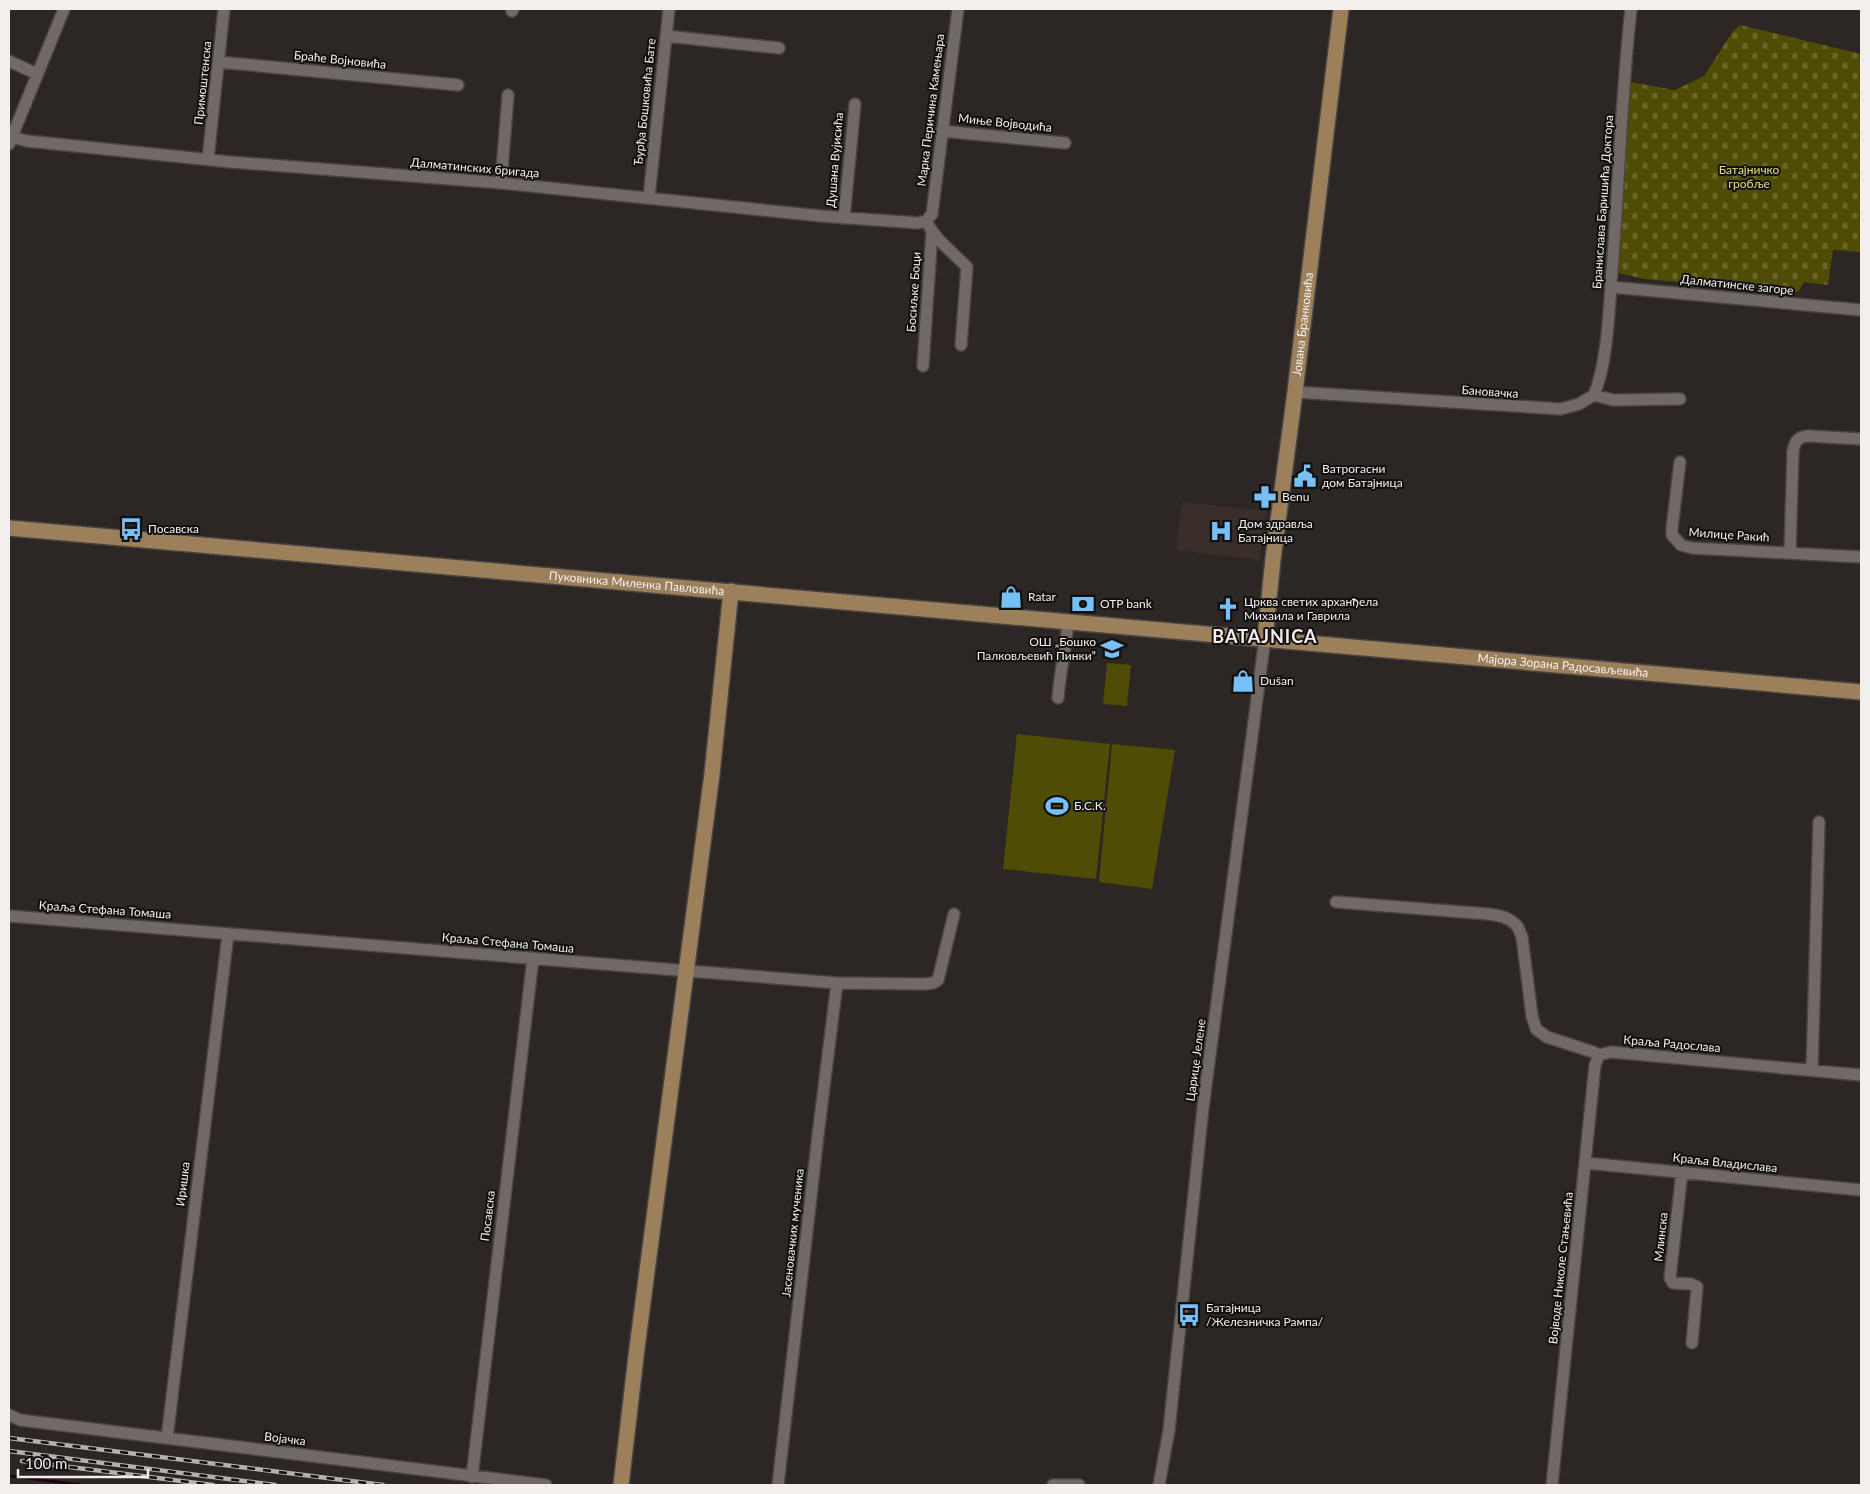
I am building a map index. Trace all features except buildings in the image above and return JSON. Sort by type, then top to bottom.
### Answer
[{"type":"main road","name":"Јована Бранковића","points":[[1265,638],[1273,559],[1341,9]]},
{"type":"main road","name":"Пуковника Миленка Павловића","points":[[9,528],[1265,638]]},
{"type":"main road","points":[[621,1485],[637,1348],[712,774],[731,591]]},
{"type":"main road","name":"Мајора Зорана Радосављевића","points":[[1265,638],[1861,692]]},
{"type":"street","points":[[10,141],[64,9]]},
{"type":"street","name":"Примоштенска","points":[[208,159],[224,9]]},
{"type":"street","name":"Ђурђа Бошковића Бате","points":[[649,198],[669,9]]},
{"type":"street","name":"Марка Перичина Камењара","points":[[929,217],[958,9]]},
{"type":"street","name":"Бранислава Баришића Доктора","points":[[1594,395],[1599,380],[1605,343],[1611,287],[1626,55],[1631,9]]},
{"type":"street","points":[[666,36],[779,48]]},
{"type":"street","points":[[9,61],[37,74]]},
{"type":"street","name":"Браће Војновића","points":[[219,62],[458,85]]},
{"type":"street","points":[[501,183],[508,95]]},
{"type":"street","name":"Душана Вујисића","points":[[844,218],[854,104]]},
{"type":"street","name":"Миње Војводића","points":[[942,131],[1065,143]]},
{"type":"street","name":"Далматинских бригада","points":[[10,141],[501,183],[844,218],[918,224],[929,217]]},
{"type":"street","points":[[929,217],[932,231],[939,240],[968,267],[961,344]]},
{"type":"street","name":"Босиљке Боци","points":[[923,366],[932,231]]},
{"type":"street","name":"Далматинске загоре","points":[[1611,287],[1861,310]]},
{"type":"street","name":"Бановачка","points":[[1295,392],[1561,409],[1579,404],[1594,395]]},
{"type":"street","points":[[1594,395],[1613,400],[1680,399]]},
{"type":"street","points":[[1790,553],[1793,452],[1796,441],[1808,436],[1861,439]]},
{"type":"street","name":"Милице Ракић","points":[[1680,462],[1672,535],[1681,545],[1692,548],[1861,557]]},
{"type":"street","points":[[1058,698],[1062,664],[1066,649],[1068,621]]},
{"type":"street","name":"Царице Јелене","points":[[1159,1485],[1169,1430],[1203,1108],[1265,638]]},
{"type":"street","points":[[1812,1070],[1819,822]]},
{"type":"street","name":"Краља Радослава","points":[[1336,902],[1475,912],[1509,920],[1518,926],[1522,937],[1532,1016],[1536,1029],[1547,1037],[1599,1055],[1604,1052],[1611,1052],[1861,1076]]},
{"type":"street","name":"Краља Стефана Томаша","points":[[9,916],[837,983],[933,983],[938,980],[941,973],[954,914]]},
{"type":"street","name":"Иришка","points":[[166,1438],[228,934]]},
{"type":"street","name":"Посавска","points":[[472,1477],[533,958]]},
{"type":"street","name":"Јасеновачких мученика","points":[[778,1485],[837,983]]},
{"type":"street","name":"Војводе Николе Стањевића","points":[[1552,1485],[1595,1065],[1599,1055]]},
{"type":"street","name":"Краља Владислава","points":[[1586,1163],[1861,1190]]},
{"type":"street","name":"Млинска","points":[[1682,1172],[1670,1278],[1673,1283],[1691,1284],[1696,1287],[1692,1343]]},
{"type":"street","name":"Војачка","points":[[9,1414],[15,1419],[20,1420],[546,1485]]},
{"type":"street","points":[[1053,1485],[1079,1485]]},
{"type":"shaded area","name":"Дом здравља Батајница","points":[[1182,502],[1266,511],[1260,560],[1176,550]]},
{"type":"green space","name":"Батајничко гробље","points":[[1740,25],[1861,54],[1861,252],[1833,250],[1828,285],[1804,282],[1798,292],[1644,279],[1615,272],[1630,82],[1675,90],[1704,76],[1733,31]]},
{"type":"green space","points":[[1107,663],[1131,665],[1127,706],[1103,704]]},
{"type":"green space","name":"Б.С.К.","points":[[1017,734],[1110,744],[1096,879],[1003,869]]},
{"type":"green space","points":[[1112,744],[1175,750],[1152,889],[1099,882]]},
{"type":"waterway","points":[[9,1476],[83,1485]]},
{"type":"railway","points":[[9,1438],[383,1485]]},
{"type":"railway","points":[[9,1451],[275,1485]]},
{"type":"railway","points":[[22,1461],[213,1485]]},
{"type":"place","name":"Ватрогасни дом Батајница","points":[[1305,476]]},
{"type":"place","name":"Benu","points":[[1265,497]]},
{"type":"place","name":"Посавска","points":[[131,529]]},
{"type":"place","name":"Дом здравља Батајница","points":[[1221,531]]},
{"type":"place","name":"Ratar","points":[[1011,597]]},
{"type":"place","name":"OTP bank","points":[[1083,604]]},
{"type":"place","name":"Црква светих арханђела Михаила и Гаврила","points":[[1228,609]]},
{"type":"place","name":"ОШ „Бошко Палковљевић Пинки”","points":[[1112,649]]},
{"type":"place","name":"Dušan","points":[[1243,681]]},
{"type":"place","name":"Б.С.К.","points":[[1057,806]]},
{"type":"place","name":"Батајница /Железничка Рампа/","points":[[1189,1315]]},
{"type":"district","name":"BATAJNICA","points":[[1265,637]]}]
